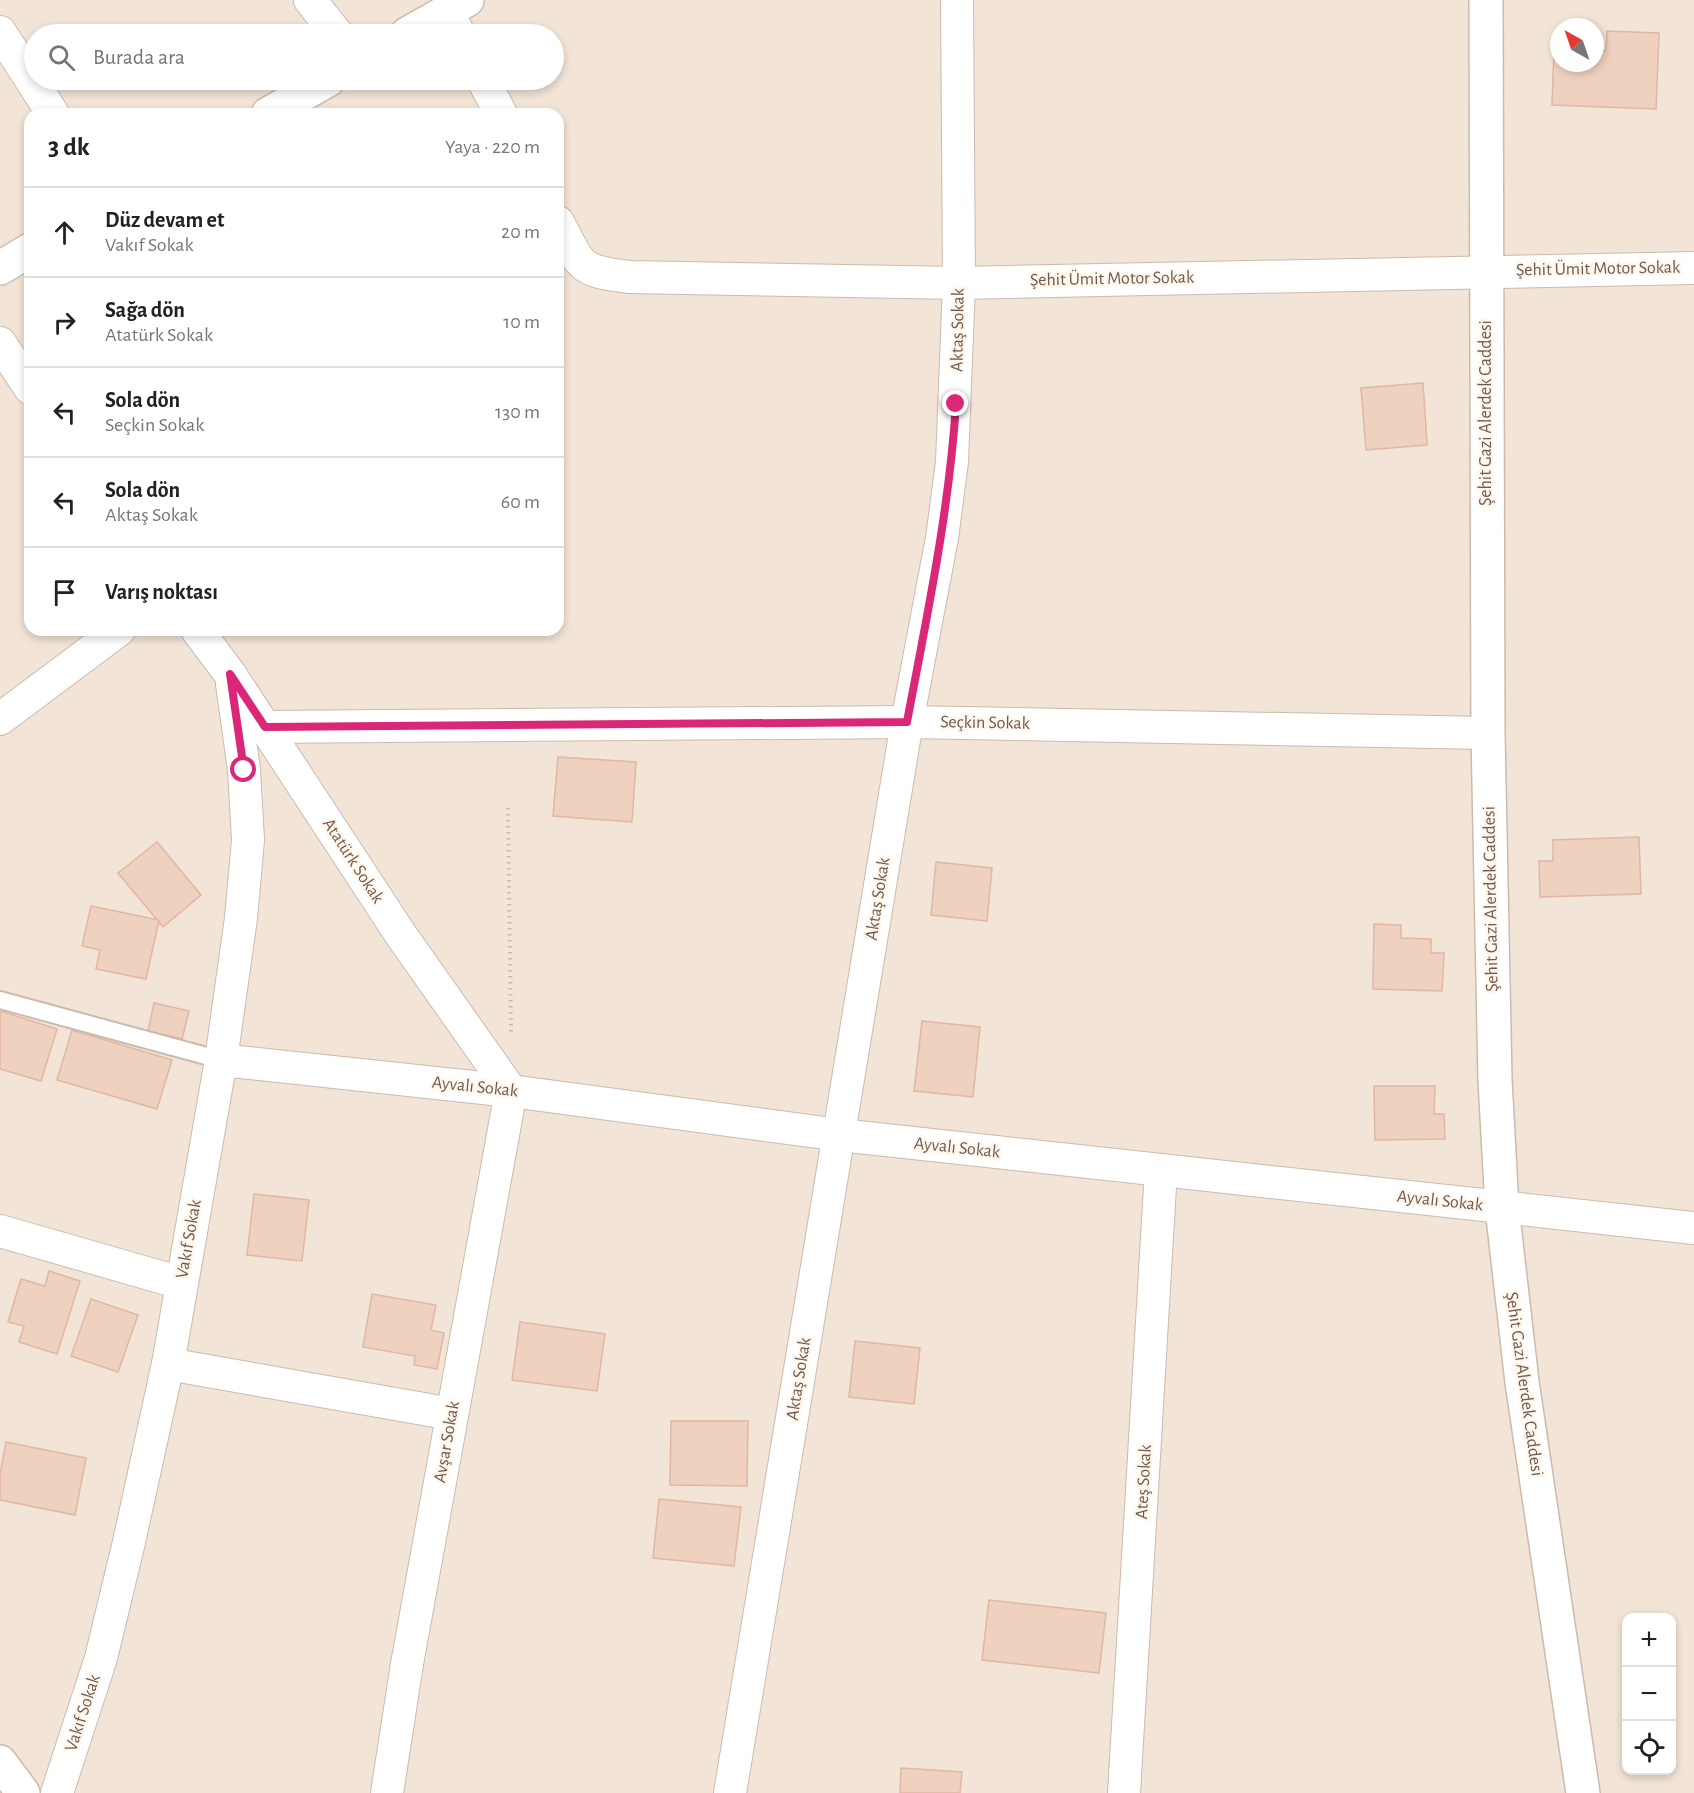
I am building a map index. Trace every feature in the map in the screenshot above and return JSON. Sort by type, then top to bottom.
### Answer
[{"type":"street","points":[[310,0],[329,24]]},
{"type":"street","name":"Aktaş Sokak","points":[[730,1793],[907,722],[942,538],[952,462],[959,283],[957,0]]},
{"type":"street","name":"Şehit Gazi Alerdek Caddesi","points":[[1486,0],[1488,733],[1495,1080],[1502,1208],[1522,1382],[1583,1793]]},
{"type":"street","points":[[435,24],[458,16]]},
{"type":"street","points":[[0,32],[24,69]]},
{"type":"street","points":[[37,90],[49,108]]},
{"type":"street","points":[[279,108],[310,90]]},
{"type":"street","points":[[488,90],[498,108]]},
{"type":"street","name":"Şehit Ümit Motor Sokak","points":[[564,233],[587,270],[630,278],[959,283],[1485,270],[1694,268]]},
{"type":"street","points":[[0,268],[24,254]]},
{"type":"street","points":[[0,343],[24,379]]},
{"type":"street","points":[[0,719],[111,636]]},
{"type":"street","name":"Atatürk Sokak","points":[[202,636],[230,674],[401,935],[511,1091]]},
{"type":"street","name":"Vakıf Sokak","points":[[57,1793],[101,1658],[168,1364],[221,1060],[241,918],[248,840],[244,770],[230,674]]},
{"type":"street","name":"Seçkin Sokak","points":[[265,727],[907,722],[1488,733]]},
{"type":"street","name":"Ayvalı Sokak","points":[[221,1060],[511,1091],[840,1135],[1694,1228]]},
{"type":"street","name":"Avşar Sokak","points":[[387,1793],[407,1664],[511,1091]]},
{"type":"street","name":"Ateş Sokak","points":[[1124,1793],[1161,1170]]},
{"type":"street","points":[[0,1231],[181,1283]]},
{"type":"street","points":[[168,1364],[452,1414]]},
{"type":"street","points":[[0,1762],[23,1793]]},
{"type":"lane","points":[[0,1000],[221,1060]]},
{"type":"path","points":[[508,808],[511,1091]]},
{"type":"shaded area","points":[[0,0],[1694,0],[1694,1793],[0,1793]]},
{"type":"building","points":[[1607,31],[1659,33],[1656,109],[1552,105],[1553,72],[1604,72],[1604,51],[1606,51]]},
{"type":"building","points":[[1423,383],[1427,445],[1366,450],[1361,388]]},
{"type":"building","points":[[558,757],[636,762],[632,822],[553,816]]},
{"type":"building","points":[[1639,837],[1641,894],[1540,897],[1539,861],[1553,861],[1553,840]]},
{"type":"building","points":[[157,842],[201,895],[163,927],[118,873]]},
{"type":"building","points":[[936,862],[992,868],[987,921],[931,915]]},
{"type":"building","points":[[91,906],[159,920],[146,979],[96,969],[100,950],[82,946]]},
{"type":"building","points":[[1374,924],[1401,925],[1401,938],[1431,939],[1431,953],[1444,953],[1442,991],[1373,989]]},
{"type":"building","points":[[154,1003],[189,1011],[182,1039],[148,1031]]},
{"type":"building","points":[[0,1011],[57,1029],[41,1081],[0,1069]]},
{"type":"building","points":[[922,1021],[980,1027],[973,1097],[914,1091]]},
{"type":"building","points":[[72,1030],[172,1060],[157,1109],[57,1080]]},
{"type":"building","points":[[1374,1086],[1435,1086],[1434,1114],[1444,1114],[1445,1139],[1375,1140]]},
{"type":"building","points":[[254,1194],[309,1200],[302,1261],[247,1255]]},
{"type":"building","points":[[49,1271],[80,1281],[57,1354],[19,1342],[24,1326],[8,1322],[21,1279],[45,1286]]},
{"type":"building","points":[[372,1294],[436,1305],[431,1330],[444,1333],[437,1369],[414,1365],[415,1356],[363,1347]]},
{"type":"building","points":[[91,1299],[138,1315],[118,1372],[71,1356]]},
{"type":"building","points":[[520,1322],[605,1334],[597,1391],[512,1380]]},
{"type":"building","points":[[855,1341],[920,1348],[914,1404],[849,1397]]},
{"type":"building","points":[[671,1421],[748,1421],[747,1486],[670,1485]]},
{"type":"building","points":[[6,1442],[86,1458],[75,1515],[0,1500],[0,1475]]},
{"type":"building","points":[[659,1499],[741,1507],[734,1566],[653,1558]]},
{"type":"building","points":[[989,1600],[1106,1613],[1099,1673],[982,1660]]},
{"type":"building","points":[[901,1768],[962,1772],[960,1793],[900,1793]]},
{"type":"route","points":[[244,770],[230,674],[265,727],[907,722],[942,538],[952,462],[956,404]]}]
